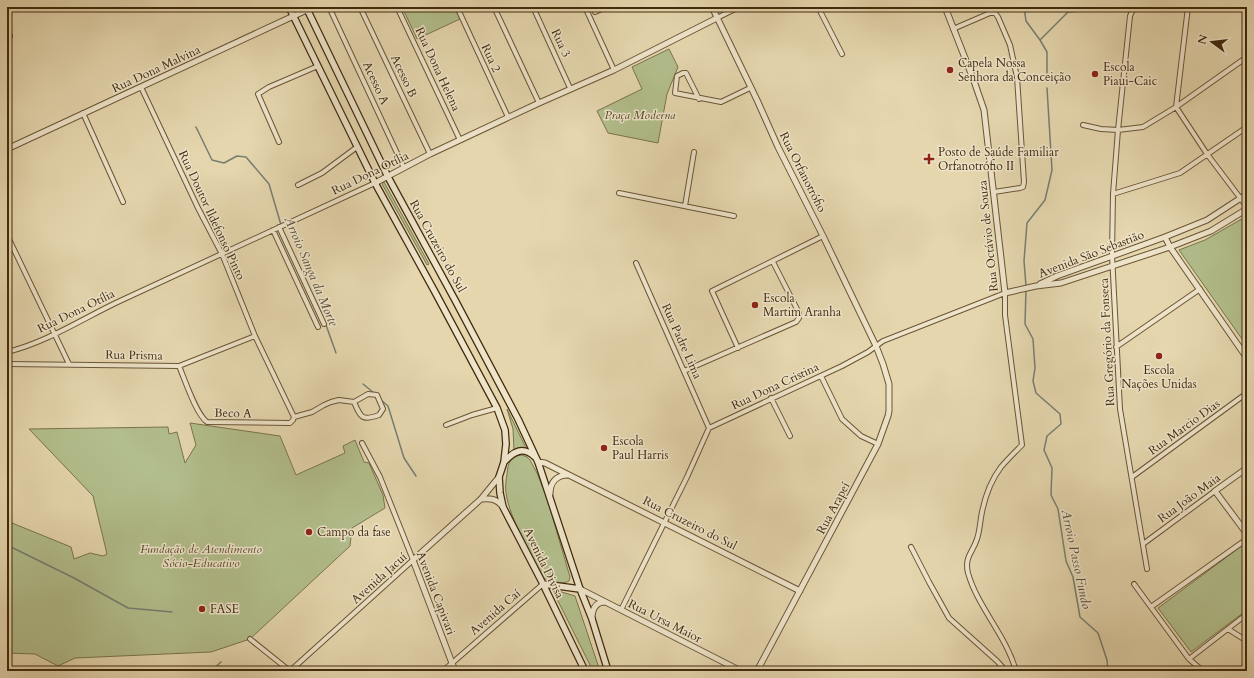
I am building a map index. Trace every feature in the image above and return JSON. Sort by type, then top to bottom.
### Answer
[{"type":"main road","name":"Rua Cruzeiro do Sul","points":[[289,7],[375,183],[436,292],[497,408],[505,430],[506,444],[504,462]]},
{"type":"main road","name":"Rua Cruzeiro do Sul","points":[[306,8],[388,177],[518,419],[538,462]]},
{"type":"main road","points":[[504,462],[513,453],[525,451],[530,453],[538,462]]},
{"type":"main road","name":"Avenida Divisa","points":[[504,462],[499,477],[503,507],[543,584],[585,671]]},
{"type":"main road","name":"Avenida Divisa","points":[[538,462],[550,494],[608,671]]},
{"type":"main road","points":[[543,584],[580,589]]},
{"type":"street","name":"Rua Dona Malvina","points":[[7,150],[83,113],[293,16],[306,8],[313,7]]},
{"type":"street","name":"Acesso A","points":[[329,7],[404,168]]},
{"type":"street","name":"Acesso B","points":[[360,7],[430,154]]},
{"type":"street","name":"Rua Dona Helena","points":[[397,7],[460,140]]},
{"type":"street","name":"Rua 2","points":[[457,7],[508,117]]},
{"type":"street","points":[[494,7],[539,103]]},
{"type":"street","name":"Rua 3","points":[[533,7],[570,88]]},
{"type":"street","points":[[585,7],[614,70]]},
{"type":"street","points":[[595,12],[606,7]]},
{"type":"street","name":"Rua Orfanotrófio","points":[[712,7],[778,147],[824,236],[876,346]]},
{"type":"street","name":"Rua Dona Otília","points":[[7,352],[23,348],[55,334],[120,301],[388,177],[430,154],[508,117],[570,88],[614,70],[739,7]]},
{"type":"street","points":[[818,7],[842,54]]},
{"type":"street","name":"Rua Octávio de Souza","points":[[945,7],[984,110],[994,192],[1005,315],[1022,445],[1000,468],[989,490],[982,512],[977,540],[967,559],[968,572],[980,602],[997,629],[1013,660],[1016,671]]},
{"type":"street","name":"Rua Gregório da Fonseca","points":[[1134,7],[1130,16],[1118,130],[1113,194],[1112,255],[1120,409],[1147,569]]},
{"type":"street","points":[[1188,7],[1176,107],[1207,154],[1247,208]]},
{"type":"street","points":[[953,29],[990,13],[995,13],[1010,45],[1018,80],[1024,182],[1023,186],[1020,188],[994,192]]},
{"type":"street","points":[[1083,125],[1102,129],[1118,130],[1143,128],[1176,107],[1247,57]]},
{"type":"street","points":[[279,142],[258,94],[269,87],[318,66]]},
{"type":"street","points":[[699,99],[686,73],[677,76],[675,93],[699,99],[721,102],[750,88]]},
{"type":"street","name":"Rua Doutor Ildefonso Pinto","points":[[141,87],[198,208],[222,254],[255,336],[294,417]]},
{"type":"street","points":[[83,113],[122,202]]},
{"type":"street","points":[[1113,194],[1180,173],[1247,127]]},
{"type":"street","points":[[298,185],[322,173],[357,147]]},
{"type":"street","points":[[685,206],[694,152]]},
{"type":"street","points":[[619,193],[734,216]]},
{"type":"street","name":"Avenida São Sebastião","points":[[1036,286],[1057,276],[1165,237],[1207,220],[1247,194]]},
{"type":"street","name":"Avenida São Sebastião","points":[[1036,286],[1061,283],[1170,247],[1211,231],[1247,208]]},
{"type":"street","points":[[279,227],[324,324]]},
{"type":"street","points":[[273,230],[318,327]]},
{"type":"street","points":[[7,235],[69,364]]},
{"type":"street","points":[[738,348],[712,291],[824,236]]},
{"type":"street","points":[[1165,237],[1170,247],[1247,358]]},
{"type":"street","points":[[684,371],[796,322],[799,318],[799,313],[773,262]]},
{"type":"street","name":"Rua Padre Lima","points":[[636,263],[709,428]]},
{"type":"street","name":"Rua Dona Cristina","points":[[709,428],[821,376],[868,352],[883,341],[1004,293],[1036,286]]},
{"type":"street","points":[[1116,347],[1200,289]]},
{"type":"street","name":"Rua Prisma","points":[[7,364],[179,366],[255,336]]},
{"type":"street","name":"Rua Arapeí","points":[[757,671],[878,444],[888,416],[890,384],[876,346]]},
{"type":"street","name":"Beco A","points":[[179,366],[202,419],[207,422],[290,423],[294,417]]},
{"type":"street","points":[[821,376],[842,419],[861,436],[878,444]]},
{"type":"street","name":"Rua Marcio Dias","points":[[1132,477],[1247,393]]},
{"type":"street","points":[[294,417],[305,415],[324,405],[339,400],[354,402],[368,394],[377,395],[383,409],[379,415],[368,419],[360,416],[354,402]]},
{"type":"street","points":[[771,398],[790,436]]},
{"type":"street","points":[[446,426],[477,413],[497,408]]},
{"type":"street","points":[[621,610],[687,477],[709,428]]},
{"type":"street","name":"Avenida Capivari","points":[[362,443],[380,477],[390,501],[414,560],[455,671]]},
{"type":"street","name":"Rua Cruzeiro do Sul","points":[[538,462],[545,463],[571,475],[800,591]]},
{"type":"street","name":"Rua João Maia","points":[[1143,544],[1247,468]]},
{"type":"street","points":[[550,494],[550,488],[556,479],[560,476],[571,475]]},
{"type":"street","name":"Avenida Jacuí","points":[[290,671],[481,499],[499,477]]},
{"type":"street","points":[[1215,491],[1247,534]]},
{"type":"street","points":[[481,499],[487,498],[496,500],[503,507]]},
{"type":"street","points":[[1151,607],[1247,539]]},
{"type":"street","points":[[912,547],[949,618],[1006,671]]},
{"type":"street","name":"Avenida Caí","points":[[443,671],[543,584]]},
{"type":"street","points":[[1134,584],[1189,659],[1203,671]]},
{"type":"street","name":"Rua Ursa Maior","points":[[580,589],[741,671]]},
{"type":"street","points":[[592,620],[594,609],[600,602],[606,602]]},
{"type":"street","points":[[1189,659],[1247,614]]},
{"type":"street","points":[[1228,629],[1247,641]]},
{"type":"street","points":[[250,639],[290,671]]},
{"type":"green space","points":[[402,7],[455,7],[460,19],[417,39]]},
{"type":"green space","name":"Praça Moderna","points":[[669,49],[678,67],[667,94],[658,143],[608,133],[597,111],[642,89],[632,67]]},
{"type":"green space","points":[[384,182],[429,264],[427,265],[382,184]]},
{"type":"green space","points":[[1247,216],[1247,346],[1179,250],[1205,240]]},
{"type":"green space","points":[[507,409],[526,448],[518,448],[514,450],[513,429]]},
{"type":"green space","name":"Fundação de Atendimento Sócio-Educativo","points":[[190,423],[280,436],[296,475],[345,453],[343,446],[355,440],[364,462],[369,463],[383,495],[385,508],[352,528],[350,546],[250,639],[211,652],[75,658],[58,666],[35,654],[7,653],[7,523],[12,523],[71,547],[74,559],[90,553],[103,556],[107,554],[93,496],[29,429],[168,427],[169,434],[177,432],[185,463],[196,445]]},
{"type":"green space","points":[[522,455],[530,460],[547,498],[570,577],[569,581],[563,583],[549,581],[543,578],[512,514],[506,491],[507,470],[512,459]]},
{"type":"green space","points":[[1247,542],[1247,610],[1191,652],[1158,608]]},
{"type":"green space","points":[[555,590],[575,596],[600,671],[593,671],[553,591]]},
{"type":"waterway","name":"Arroio Passo Fundo","points":[[1024,7],[1026,21],[1047,52],[1047,73]]},
{"type":"waterway","points":[[1041,39],[1068,12],[1090,10],[1099,7]]},
{"type":"waterway","name":"Arroio Passo Fundo","points":[[1026,286],[1024,261],[1027,223],[1045,200],[1052,170],[1047,88]]},
{"type":"waterway","name":"Arroio Sanga da Morte","points":[[196,127],[212,160],[224,163],[237,156],[246,157],[269,184],[281,225]]},
{"type":"waterway","name":"Arroio Sanga da Morte","points":[[309,287],[321,312]]},
{"type":"waterway","name":"Arroio Passo Fundo","points":[[1026,290],[1025,324],[1033,339],[1035,368],[1033,381],[1036,393],[1060,414],[1061,424],[1047,436],[1044,450],[1052,468],[1051,495],[1058,509],[1066,561],[1073,577],[1080,617],[1098,633],[1107,660],[1108,671]]},
{"type":"waterway","name":"Arroio Sanga da Morte","points":[[326,325],[336,353]]},
{"type":"waterway","name":"Arroio Sanga da Morte","points":[[363,384],[374,393]]},
{"type":"waterway","name":"Arroio Sanga da Morte","points":[[381,400],[388,406],[404,458],[416,476]]},
{"type":"waterway","points":[[11,547],[74,578],[128,608],[172,612]]},
{"type":"waterway","points":[[211,671],[221,662]]},
{"type":"place","name":"Capela Nossa Senhora da Conceição","points":[[950,70]]},
{"type":"place","name":"Escola Piaui-Caic","points":[[1095,74]]},
{"type":"place","name":"Posto de Saúde Familiar Orfanotrófio II","points":[[929,159]]},
{"type":"place","name":"Escola Martim Aranha","points":[[755,305]]},
{"type":"place","name":"Escola Nações Unidas","points":[[1159,356]]},
{"type":"place","name":"Escola Paul Harris","points":[[604,448]]},
{"type":"place","name":"Campo da fase","points":[[309,532]]},
{"type":"place","name":"FASE","points":[[202,609]]}]
